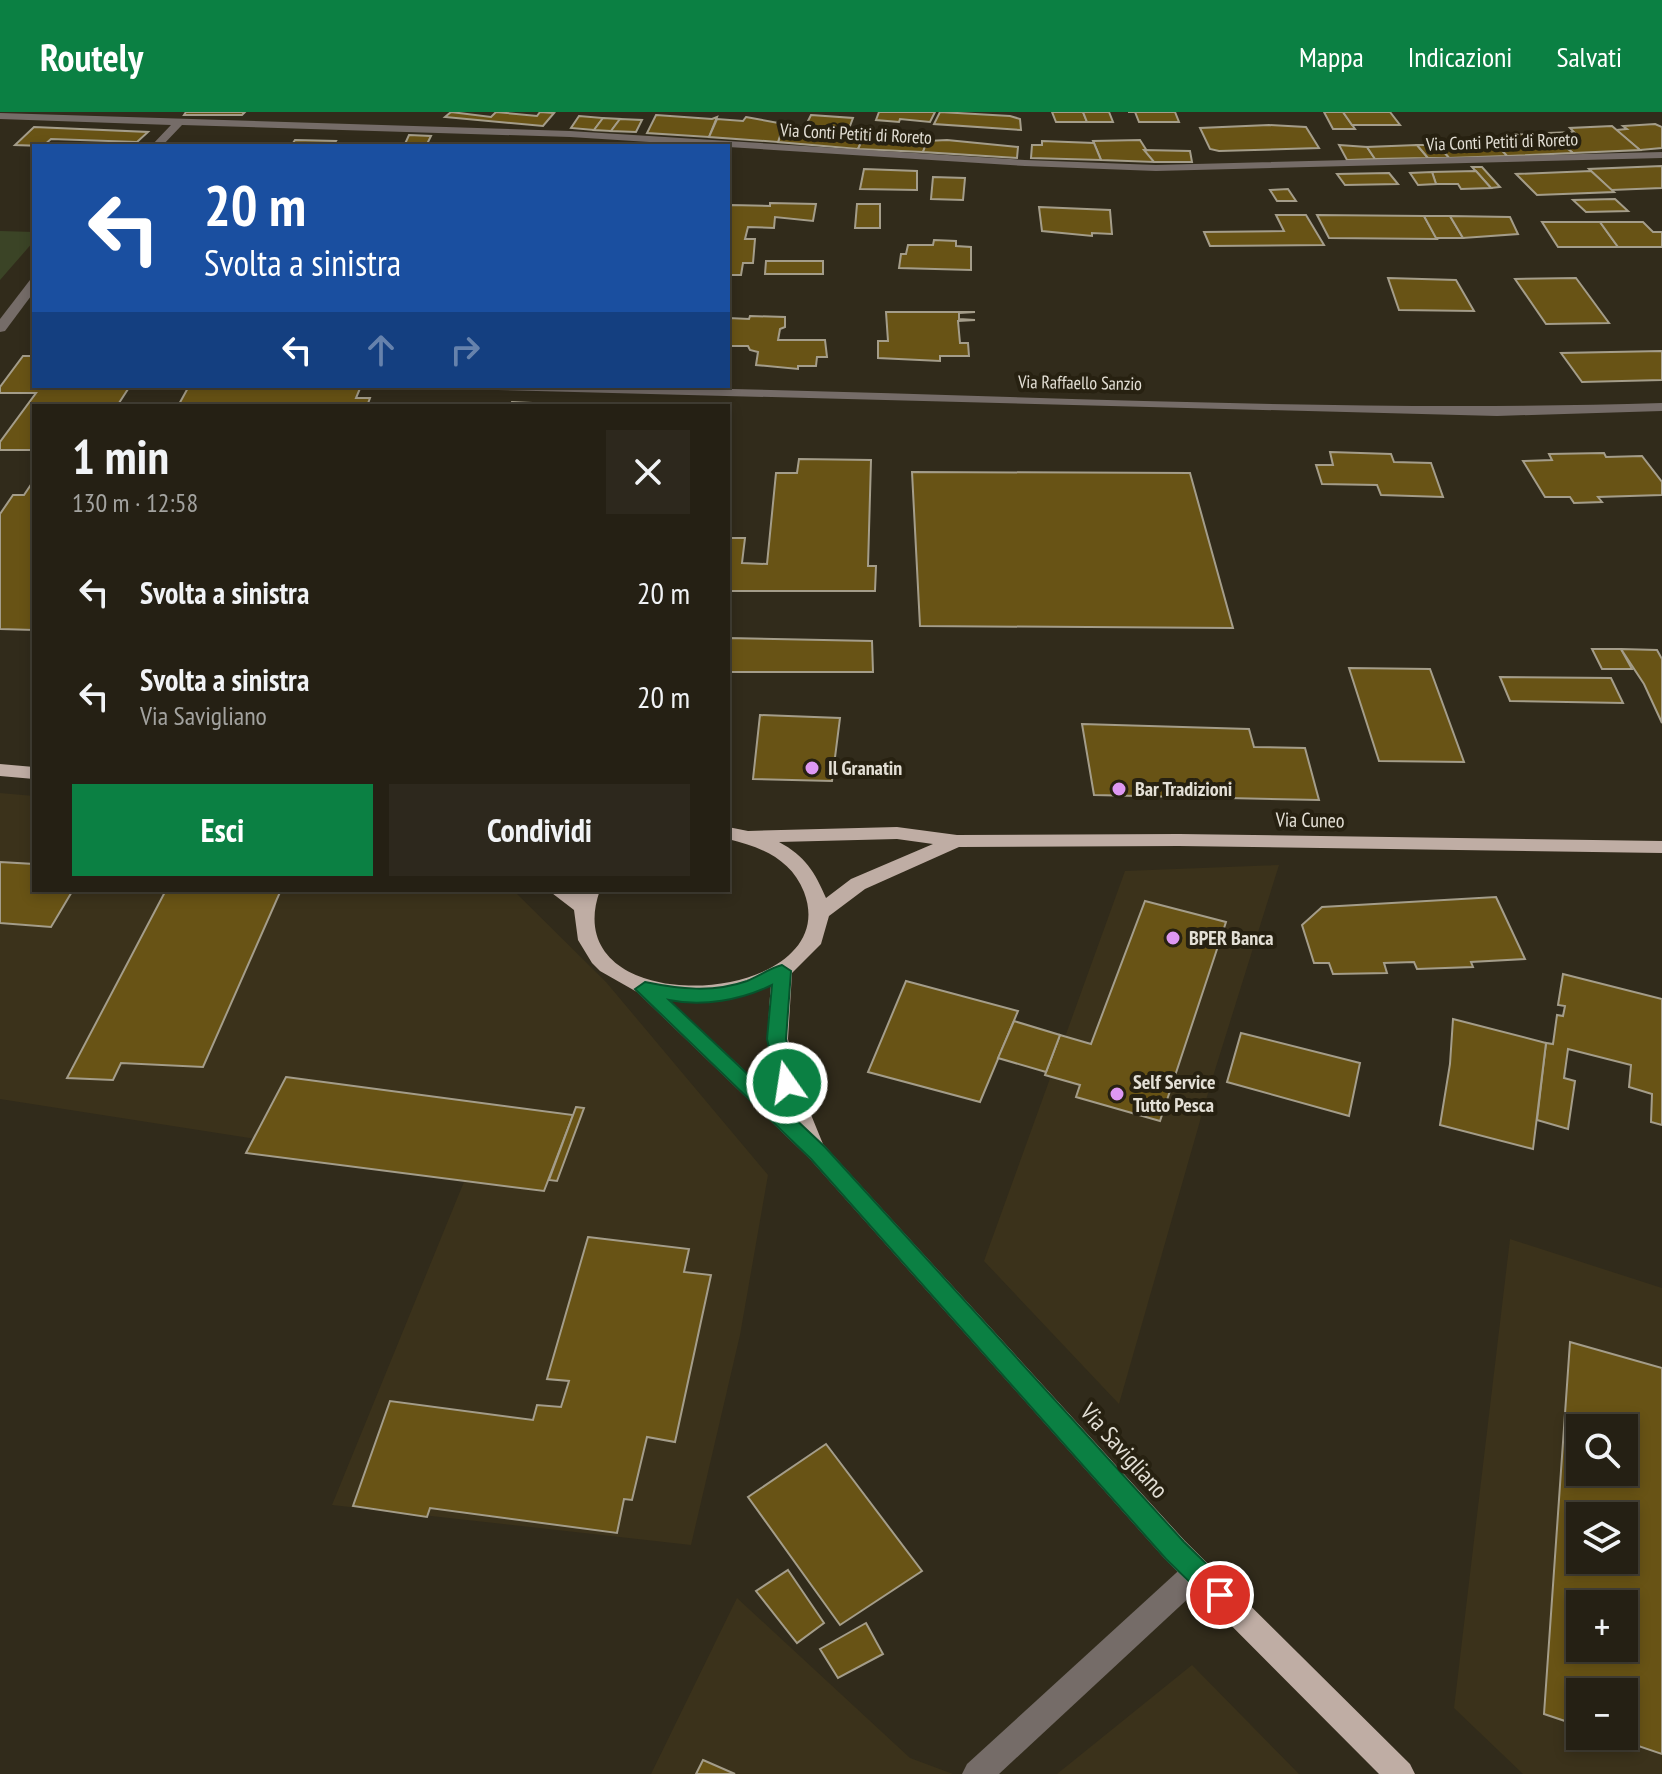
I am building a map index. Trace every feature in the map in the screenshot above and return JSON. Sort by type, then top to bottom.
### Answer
[{"type":"main road","points":[[0,770],[32,773]]},
{"type":"main road","points":[[565,892],[587,898],[583,931],[594,955],[616,974],[645,989],[680,996],[716,995],[751,987],[782,971],[802,954],[815,934],[820,912],[816,888],[801,866],[779,849],[750,837],[730,833]]},
{"type":"main road","name":"Via Cuneo","points":[[750,837],[897,833],[957,841],[1179,840],[1662,847]]},
{"type":"main road","points":[[820,912],[858,884],[957,841]]},
{"type":"main road","name":"Via Savigliano","points":[[782,971],[777,1039],[787,1083],[818,1153]]},
{"type":"main road","name":"Via Savigliano","points":[[645,989],[818,1153],[1197,1572],[1400,1774]]},
{"type":"street","name":"Via Conti Petiti di Roreto","points":[[0,116],[180,121],[647,144]]},
{"type":"street","points":[[158,144],[180,121]]},
{"type":"street","name":"Via Conti Petiti di Roreto","points":[[730,148],[1156,168],[1662,155]]},
{"type":"street","points":[[0,328],[32,286]]},
{"type":"street","name":"Via Raffaello Sanzio","points":[[496,389],[1497,412],[1662,407]]},
{"type":"street","points":[[977,1774],[1197,1572]]},
{"type":"shaded area","points":[[0,793],[32,796],[32,892],[515,892],[606,982],[768,1175],[740,1335],[691,1545],[332,1505],[468,1172],[0,1099]]},
{"type":"shaded area","points":[[1279,865],[1210,1086],[1119,1404],[984,1261],[1125,871]]},
{"type":"shaded area","points":[[1510,1239],[1662,1288],[1662,1774],[1523,1774],[1454,1708]]},
{"type":"shaded area","points":[[737,1598],[910,1758],[953,1774],[651,1774]]},
{"type":"shaded area","points":[[1192,1665],[1299,1774],[1057,1774]]},
{"type":"green space","points":[[0,231],[32,232],[32,243],[0,280]]},
{"type":"building","points":[[186,112],[245,112],[242,115],[184,115]]},
{"type":"building","points":[[451,112],[491,117],[496,112],[537,116],[540,112],[554,113],[543,126],[445,117]]},
{"type":"building","points":[[879,112],[935,112],[930,122],[900,119],[899,122],[876,120]]},
{"type":"building","points":[[940,112],[1010,116],[1020,119],[1021,130],[934,124]]},
{"type":"building","points":[[1052,112],[1083,112],[1087,122],[1056,122]]},
{"type":"building","points":[[1083,112],[1109,112],[1113,122],[1087,122]]},
{"type":"building","points":[[1135,112],[1175,112],[1179,122],[1139,122]]},
{"type":"building","points":[[1324,112],[1343,112],[1355,129],[1333,129]]},
{"type":"building","points":[[1343,112],[1390,112],[1400,125],[1352,125]]},
{"type":"building","points":[[656,115],[717,117],[709,137],[647,133]]},
{"type":"building","points":[[811,115],[853,118],[847,134],[865,133],[858,149],[778,142],[783,126],[805,127]]},
{"type":"building","points":[[579,116],[603,118],[594,130],[571,128]]},
{"type":"building","points":[[746,117],[784,124],[778,142],[709,137],[717,119],[743,121]]},
{"type":"building","points":[[603,118],[620,119],[611,131],[594,130]]},
{"type":"building","points":[[620,119],[642,120],[636,132],[611,131]]},
{"type":"building","points":[[1655,124],[1662,127],[1662,148],[1640,150],[1616,130],[1627,129],[1623,126]]},
{"type":"building","points":[[1612,126],[1640,150],[1573,153],[1550,133],[1574,132],[1570,128]]},
{"type":"building","points":[[34,127],[148,132],[137,142],[51,139],[45,144],[15,145]]},
{"type":"building","points":[[1306,127],[1319,148],[1219,151],[1210,149],[1200,128]]},
{"type":"building","points":[[1532,134],[1545,141],[1558,141],[1573,153],[1507,156],[1495,143],[1514,142],[1508,135]]},
{"type":"building","points":[[409,135],[431,136],[427,144],[405,144]]},
{"type":"building","points":[[890,135],[889,138],[927,141],[923,152],[858,149],[864,136]]},
{"type":"building","points":[[295,140],[336,141],[334,144],[292,144]]},
{"type":"building","points":[[1140,140],[1154,162],[1101,160],[1093,141]]},
{"type":"building","points":[[927,141],[1018,147],[1017,158],[923,152]]},
{"type":"building","points":[[1042,141],[1094,143],[1101,160],[1031,158],[1032,145],[1042,145]]},
{"type":"building","points":[[1495,143],[1507,156],[1449,158],[1438,145]]},
{"type":"building","points":[[1339,145],[1367,147],[1375,159],[1347,160]]},
{"type":"building","points":[[1417,145],[1428,158],[1375,159],[1367,147]]},
{"type":"building","points":[[1417,145],[1438,145],[1449,158],[1428,158]]},
{"type":"building","points":[[1144,150],[1190,151],[1192,162],[1154,162]]},
{"type":"building","points":[[1662,166],[1662,188],[1611,190],[1589,169]]},
{"type":"building","points":[[1472,167],[1482,167],[1500,187],[1491,188]]},
{"type":"building","points":[[864,169],[917,171],[917,190],[860,189]]},
{"type":"building","points":[[1476,171],[1491,188],[1461,189],[1458,184],[1436,184],[1432,172]]},
{"type":"building","points":[[1591,171],[1614,192],[1537,195],[1516,174]]},
{"type":"building","points":[[1432,172],[1436,184],[1418,185],[1410,173]]},
{"type":"building","points":[[1389,173],[1398,184],[1345,185],[1337,174]]},
{"type":"building","points":[[933,177],[965,178],[963,200],[931,199]]},
{"type":"building","points":[[1288,189],[1296,201],[1277,201],[1270,190]]},
{"type":"building","points":[[1615,199],[1628,211],[1586,212],[1573,200]]},
{"type":"building","points":[[770,203],[816,204],[813,221],[775,217],[774,228],[748,227],[745,239],[755,239],[753,263],[743,263],[741,275],[730,275],[731,205],[770,206]]},
{"type":"building","points":[[857,204],[880,204],[880,228],[855,228]]},
{"type":"building","points":[[1039,207],[1110,210],[1112,234],[1092,233],[1092,236],[1042,231]]},
{"type":"building","points":[[1276,215],[1306,215],[1324,245],[1210,246],[1204,232],[1284,231]]},
{"type":"building","points":[[1317,215],[1424,216],[1437,239],[1329,238]]},
{"type":"building","points":[[1424,216],[1450,216],[1463,238],[1436,238]]},
{"type":"building","points":[[1450,216],[1510,217],[1518,234],[1463,238]]},
{"type":"building","points":[[1542,222],[1600,222],[1618,247],[1558,247]]},
{"type":"building","points":[[1600,222],[1643,222],[1653,232],[1662,232],[1662,247],[1618,247]]},
{"type":"building","points":[[934,240],[956,241],[956,246],[971,247],[971,270],[899,268],[901,254],[906,254],[908,245],[933,245]]},
{"type":"building","points":[[766,261],[823,261],[823,274],[765,274]]},
{"type":"building","points":[[1388,278],[1456,280],[1474,311],[1399,310]]},
{"type":"building","points":[[1576,278],[1609,323],[1546,324],[1515,279]]},
{"type":"building","points":[[886,312],[975,312],[959,313],[959,319],[975,320],[958,321],[960,343],[968,343],[969,356],[940,356],[940,361],[878,358],[878,341],[888,341]]},
{"type":"building","points":[[750,316],[785,317],[785,327],[780,329],[778,340],[825,340],[827,357],[817,357],[816,366],[798,366],[798,369],[756,365],[758,352],[750,350],[748,346],[730,346],[730,318],[749,319]]},
{"type":"building","points":[[1662,351],[1662,380],[1582,382],[1561,353]]},
{"type":"building","points":[[23,356],[32,356],[32,388],[129,388],[118,404],[32,404],[32,450],[0,450],[0,442],[36,393],[0,393],[0,387]]},
{"type":"building","points":[[188,388],[360,388],[356,398],[370,398],[368,404],[179,404]]},
{"type":"building","points":[[512,402],[553,404],[512,404]]},
{"type":"building","points":[[1330,452],[1391,454],[1394,462],[1431,463],[1443,497],[1381,495],[1377,485],[1322,484],[1316,465],[1333,465]]},
{"type":"building","points":[[1604,453],[1606,457],[1642,456],[1662,482],[1662,495],[1598,497],[1602,502],[1574,503],[1570,497],[1545,497],[1523,461],[1552,460],[1549,454]]},
{"type":"building","points":[[799,459],[871,460],[868,566],[876,566],[875,591],[730,591],[730,538],[745,538],[742,563],[767,564],[776,473],[797,473]]},
{"type":"building","points":[[912,472],[1190,473],[1233,628],[920,626]]},
{"type":"building","points":[[32,483],[32,630],[0,629],[0,514],[13,495],[24,495]]},
{"type":"building","points":[[730,638],[872,641],[873,672],[730,672]]},
{"type":"building","points":[[1592,649],[1621,649],[1632,669],[1602,669]]},
{"type":"building","points":[[1621,649],[1657,650],[1662,659],[1662,723],[1644,684]]},
{"type":"building","points":[[1349,668],[1430,669],[1464,762],[1379,761]]},
{"type":"building","points":[[1500,677],[1611,678],[1623,703],[1510,701]]},
{"type":"building","points":[[760,715],[840,718],[832,781],[753,779]]},
{"type":"building","points":[[1082,724],[1249,729],[1254,747],[1305,748],[1319,800],[1094,795]]},
{"type":"building","points":[[0,862],[32,864],[32,892],[72,892],[51,927],[0,923]]},
{"type":"building","points":[[165,892],[280,892],[203,1067],[121,1063],[113,1080],[67,1078]]},
{"type":"building","points":[[1496,897],[1525,959],[1471,962],[1473,967],[1417,969],[1414,962],[1384,963],[1387,973],[1333,974],[1329,963],[1314,963],[1302,925],[1322,907]]},
{"type":"building","points":[[1145,901],[1226,922],[1160,1121],[1076,1097],[1080,1085],[1045,1075],[1060,1035],[1091,1044]]},
{"type":"building","points":[[1563,974],[1662,999],[1662,1125],[1651,1122],[1652,1094],[1629,1087],[1631,1065],[1568,1049],[1564,1078],[1575,1081],[1568,1129],[1537,1120],[1546,1043],[1553,1044],[1557,1015],[1563,1016],[1565,1006],[1558,1005]]},
{"type":"building","points":[[906,981],[1018,1011],[980,1102],[868,1072]]},
{"type":"building","points":[[1453,1019],[1546,1043],[1533,1149],[1440,1125],[1450,1064]]},
{"type":"building","points":[[1014,1021],[1060,1035],[1046,1072],[998,1058]]},
{"type":"building","points":[[1241,1033],[1360,1063],[1349,1116],[1227,1082]]},
{"type":"building","points":[[286,1077],[573,1115],[544,1191],[246,1153]]},
{"type":"building","points":[[576,1107],[584,1108],[557,1181],[549,1180]]},
{"type":"building","points":[[588,1237],[689,1249],[684,1272],[711,1275],[675,1442],[647,1437],[632,1500],[624,1499],[617,1533],[430,1508],[427,1517],[353,1506],[390,1401],[533,1420],[537,1405],[561,1407],[569,1381],[547,1379]]},
{"type":"building","points":[[1570,1342],[1662,1368],[1662,1754],[1638,1746],[1638,1678],[1566,1678],[1566,1721],[1544,1714]]},
{"type":"building","points":[[826,1444],[922,1571],[840,1625],[748,1497]]},
{"type":"building","points":[[788,1570],[824,1623],[797,1643],[756,1591]]},
{"type":"building","points":[[866,1623],[883,1654],[838,1678],[820,1649]]},
{"type":"building","points":[[703,1760],[735,1774],[696,1774]]},
{"type":"place","name":"Il Granatin","points":[[812,768]]},
{"type":"place","name":"Bar Tradizioni","points":[[1119,789]]},
{"type":"place","name":"BPER Banca","points":[[1173,938]]},
{"type":"place","name":"Self Service Tutto Pesca","points":[[1117,1094]]},
{"type":"route","points":[[787,1083],[777,1039],[782,971],[751,987],[716,995],[680,996],[645,989],[818,1153],[1175,1550],[1220,1595]]}]
